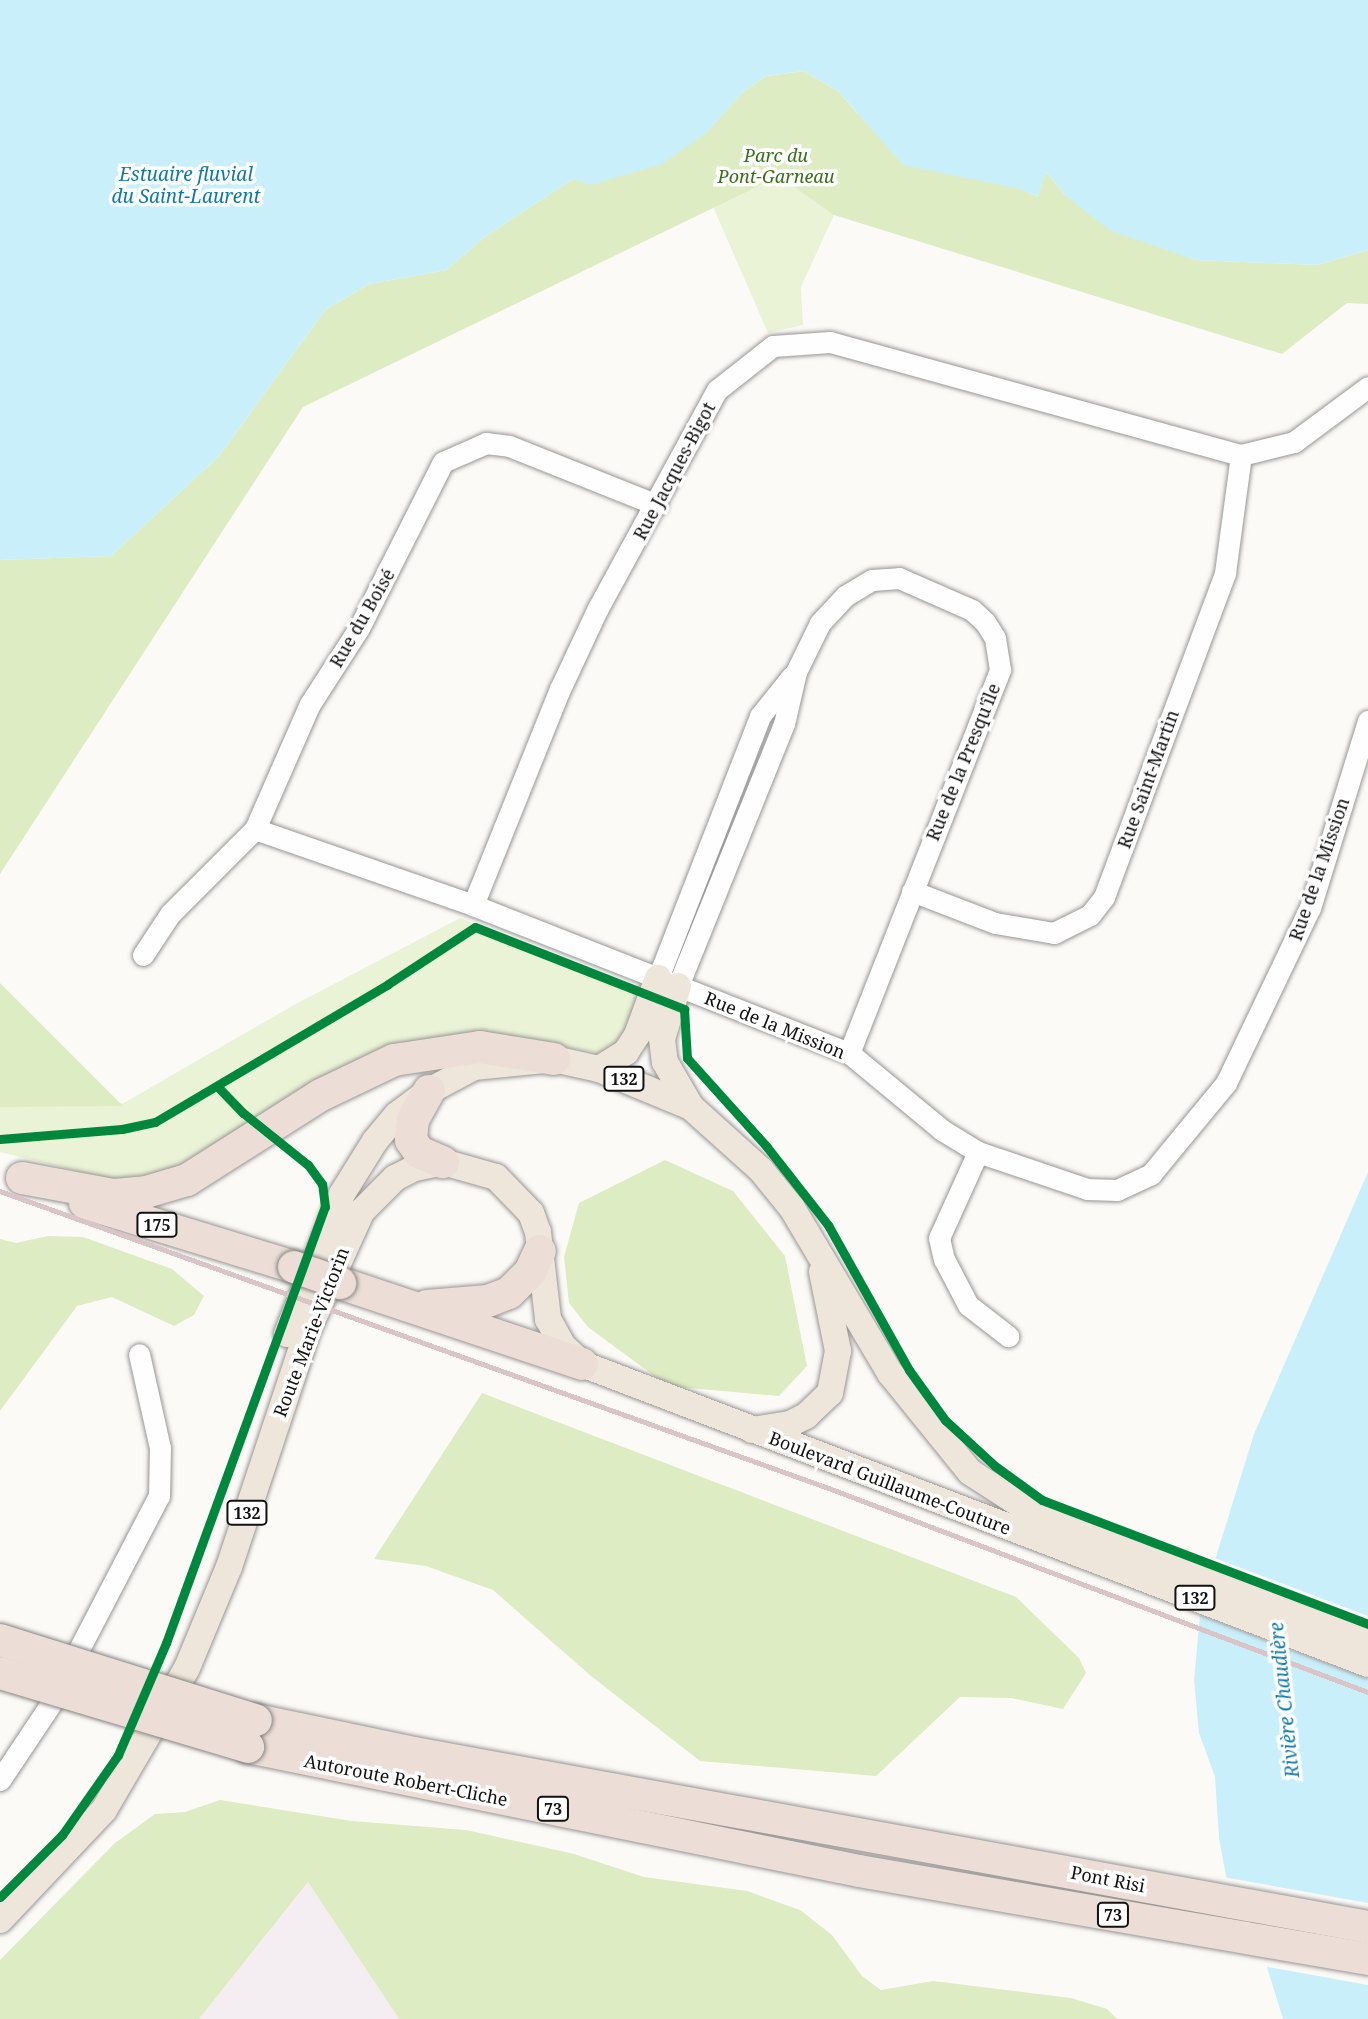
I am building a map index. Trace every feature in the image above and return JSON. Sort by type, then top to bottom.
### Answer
[{"type":"highway","name":"Boulevard Guillaume-Couture","points":[[11,1175],[114,1195],[146,1192],[187,1180],[321,1095],[394,1060],[480,1047],[554,1059]]},
{"type":"highway","points":[[429,1091],[413,1120],[411,1140],[419,1152],[443,1162]]},
{"type":"highway","name":"Boulevard Guillaume-Couture","points":[[11,1175],[83,1203],[294,1267],[582,1364]]},
{"type":"highway","points":[[412,1307],[488,1301],[509,1293],[530,1272],[540,1251]]},
{"type":"highway","name":"Autoroute Robert-Cliche","points":[[0,1640],[252,1733],[849,1831]]},
{"type":"highway","name":"Autoroute Robert-Cliche","points":[[0,1673],[859,1871]]},
{"type":"highway","name":"Pont Risi","points":[[849,1831],[1368,1927]]},
{"type":"highway","name":"Pont Risi","points":[[859,1871],[1368,1959]]},
{"type":"main road","points":[[599,1069],[626,1052],[668,982]]},
{"type":"main road","points":[[668,982],[662,1039],[665,1062],[691,1107]]},
{"type":"main road","name":"Boulevard Guillaume-Couture","points":[[554,1059],[599,1069],[691,1107],[761,1170],[792,1208],[916,1410],[970,1472],[1026,1522],[1368,1664]]},
{"type":"main road","name":"Route Marie-Victorin","points":[[135,1754],[214,1558],[329,1222],[375,1141],[397,1115],[429,1091],[474,1067],[554,1059]]},
{"type":"main road","name":"Route Marie-Victorin","points":[[0,1920],[104,1810],[187,1668],[229,1567],[307,1332],[343,1245],[379,1191],[415,1167],[443,1162],[480,1169],[512,1188],[531,1213],[540,1251],[548,1319],[564,1346],[582,1364]]},
{"type":"main road","points":[[751,1430],[790,1424],[806,1416],[821,1403],[834,1381],[838,1351],[815,1247]]},
{"type":"main road","name":"Boulevard Guillaume-Couture","points":[[582,1364],[751,1430],[1368,1641]]},
{"type":"street","name":"Rue Jacques-Bigot","points":[[473,905],[560,689],[598,608],[657,505],[717,390],[774,346],[799,341],[830,342],[1241,455]]},
{"type":"street","points":[[1241,455],[1294,442],[1368,387]]},
{"type":"street","name":"Rue du Boisé","points":[[143,955],[170,914],[255,829],[310,704],[359,628],[443,462],[486,443],[509,446],[657,505]]},
{"type":"street","name":"Rue Saint-Martin","points":[[912,891],[995,923],[1054,933],[1090,915],[1104,897],[1225,573],[1241,455]]},
{"type":"street","name":"Rue de la Presqu'île","points":[[668,982],[760,716],[796,672],[820,623],[845,596],[873,580],[899,578],[972,610],[995,638],[1000,670],[849,1053]]},
{"type":"street","name":"Rue de la Mission","points":[[255,829],[473,905],[849,1053],[942,1130],[978,1152],[1087,1189],[1117,1190],[1151,1174],[1190,1132],[1226,1083],[1310,908],[1368,721]]},
{"type":"street","points":[[978,1152],[943,1222],[939,1238],[944,1259],[968,1305],[1008,1336]]},
{"type":"street","points":[[0,1780],[50,1705],[159,1496],[160,1448],[139,1354]]},
{"type":"shaded area","points":[[308,1882],[399,2019],[199,2019]]},
{"type":"green space","points":[[804,71],[839,92],[857,113],[1038,197],[1045,171],[1065,195],[1195,260],[1317,265],[1368,250],[1368,304],[1347,303],[1282,354],[834,215],[779,176],[303,407],[0,874],[0,560],[111,556],[219,456],[325,310],[369,284],[446,270],[486,236],[573,179],[706,133],[743,92],[766,76]]},
{"type":"green space","name":"Parc du Pont-Garneau","points":[[743,92],[834,215],[801,287],[803,325],[768,333],[687,147]]},
{"type":"green space","points":[[460,918],[640,988],[643,1001],[632,1032],[605,1054],[514,1038],[467,1040],[188,1167],[147,1176],[114,1180],[0,1152],[0,1042],[122,1104],[292,1006]]},
{"type":"green space","points":[[0,983],[123,1106],[0,1107]]},
{"type":"green space","points":[[665,1160],[733,1191],[785,1256],[807,1366],[779,1396],[668,1386],[588,1327],[569,1303],[564,1257],[579,1203]]},
{"type":"green space","points":[[48,1236],[83,1237],[172,1269],[204,1296],[194,1315],[174,1326],[112,1297],[77,1306],[0,1411],[0,1239],[16,1243]]},
{"type":"green space","points":[[482,1393],[1016,1597],[1079,1658],[1086,1673],[1063,1709],[1011,1698],[960,1697],[876,1776],[700,1761],[591,1676],[493,1590],[426,1566],[374,1559]]},
{"type":"green space","points":[[220,1800],[352,1821],[466,1830],[574,1854],[644,1877],[747,1891],[800,1910],[832,1935],[862,1976],[881,1990],[933,1981],[1071,1998],[1107,2009],[1117,2019],[399,2019],[308,1882],[199,2019],[0,2019],[0,1960],[115,1843],[155,1814],[185,1812]]},
{"type":"water","name":"Estuaire fluvial du Saint-Laurent","points":[[0,0],[1368,0],[1368,250],[1317,265],[1195,260],[1109,230],[1065,195],[1046,172],[1038,197],[1020,189],[903,165],[839,92],[804,71],[766,76],[743,92],[706,133],[662,164],[591,185],[573,179],[486,236],[446,270],[369,284],[325,310],[219,456],[111,556],[0,560]]},
{"type":"water","name":"Rivière Chaudière","points":[[1368,1172],[1368,2019],[1283,2019],[1265,1961],[1229,1892],[1219,1838],[1215,1777],[1199,1733],[1194,1680],[1201,1605],[1254,1434]]},
{"type":"pier","points":[[1212,1557],[1368,1616],[1368,1679],[1197,1614]]},
{"type":"pier","points":[[1223,1877],[1368,1903],[1368,1985],[1263,1966],[1242,1931]]},
{"type":"railway","points":[[0,1191],[826,1487],[1368,1692]]},
{"type":"cycle path","points":[[0,1139],[122,1129],[155,1122],[388,984],[475,927],[684,1009],[687,1058],[767,1147],[828,1225],[909,1370],[945,1420],[995,1466],[1042,1500],[1368,1624]]},
{"type":"cycle path","points":[[0,1897],[62,1835],[118,1755],[166,1643],[325,1207],[322,1184],[308,1165],[243,1113],[217,1086]]}]
